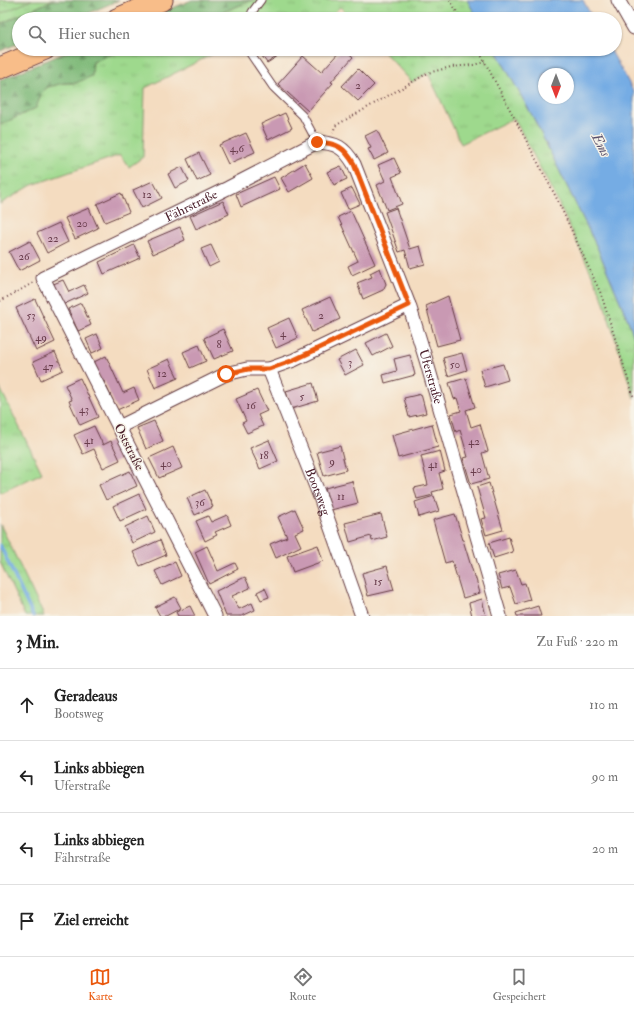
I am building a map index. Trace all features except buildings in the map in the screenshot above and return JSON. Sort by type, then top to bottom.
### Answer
[{"type":"main road","points":[[134,12],[162,0]]},
{"type":"main road","points":[[0,68],[28,56]]},
{"type":"street","points":[[618,0],[634,28]]},
{"type":"street","name":"Fährstraße","points":[[43,278],[222,191],[328,144]]},
{"type":"street","name":"Uferstraße","points":[[328,144],[349,155],[354,164],[409,305],[500,616]]},
{"type":"street","name":"Oststraße","points":[[43,278],[215,616]]},
{"type":"street","points":[[119,427],[226,374],[248,369],[269,369],[294,360],[409,305]]},
{"type":"street","name":"Bootsweg","points":[[269,369],[320,497],[362,616]]},
{"type":"lane","points":[[252,12],[260,0]]},
{"type":"lane","points":[[252,56],[273,87],[303,116],[328,144]]},
{"type":"path","points":[[450,0],[457,12]]},
{"type":"path","points":[[482,56],[556,198],[601,294],[634,398]]},
{"type":"path","points":[[328,144],[335,126],[428,73],[451,67],[473,65],[485,62]]},
{"type":"path","points":[[0,301],[43,278]]},
{"type":"green space","points":[[0,0],[53,0],[26,12],[12,12],[12,19],[0,24]]},
{"type":"green space","points":[[0,0],[32,0],[0,14]]},
{"type":"green space","points":[[53,0],[119,0],[91,12],[26,12]]},
{"type":"green space","points":[[192,0],[253,0],[223,12],[163,12]]},
{"type":"green space","points":[[253,0],[467,0],[474,12],[345,12],[340,7],[335,12],[223,12]]},
{"type":"green space","points":[[12,19],[12,46],[0,51],[0,24]]},
{"type":"green space","points":[[57,56],[106,56],[93,62],[92,76],[76,83],[64,83],[48,87],[42,92],[36,108],[0,125],[0,80]]},
{"type":"green space","points":[[106,56],[209,56],[145,88],[143,157],[129,167],[120,155],[32,185],[0,204],[0,125],[35,108],[41,93],[48,87],[57,84],[76,83],[93,62]]},
{"type":"green space","points":[[388,56],[499,56],[533,117],[597,247],[630,325],[634,338],[634,398],[601,294],[556,198],[514,118],[461,144],[428,73],[412,82]]},
{"type":"green space","points":[[0,388],[42,473],[0,493]]},
{"type":"green space","points":[[0,524],[44,616],[25,616],[0,562]]},
{"type":"water","points":[[467,0],[583,0],[589,12],[474,12]]},
{"type":"water","name":"Ems","points":[[499,56],[614,56],[634,92],[634,338],[597,247],[533,117]]},
{"type":"waterway","points":[[0,545],[33,616]]},
{"type":"route","points":[[226,374],[248,369],[269,369],[294,360],[397,309],[409,305],[354,164],[349,155],[340,146],[317,142]]}]
